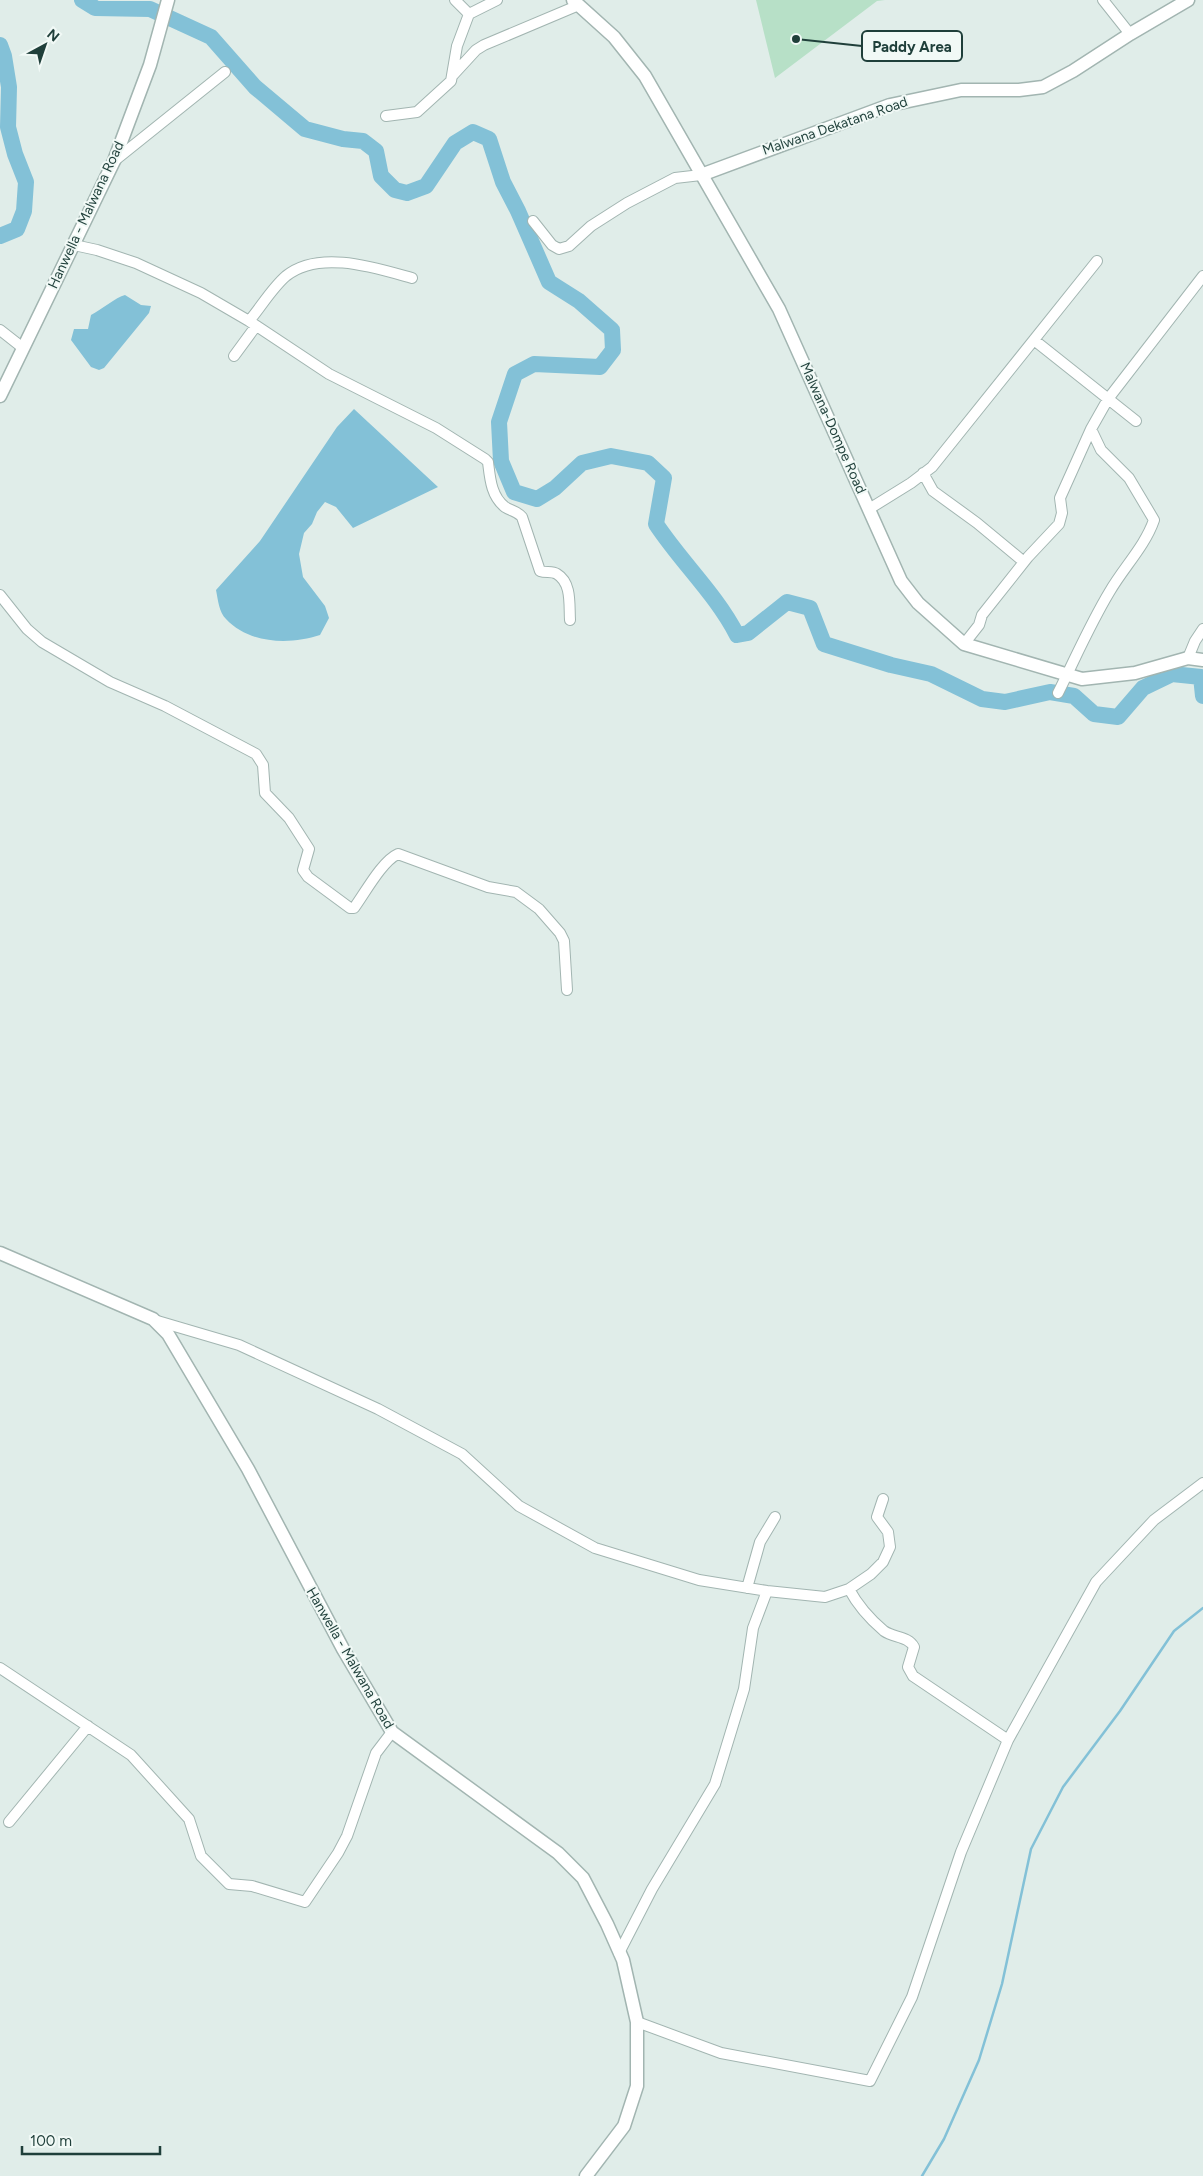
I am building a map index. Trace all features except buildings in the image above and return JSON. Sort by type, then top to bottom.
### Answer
[{"type":"street","name":"Hanwella - Malwana Road","points":[[0,396],[114,161],[150,64],[168,0]]},
{"type":"street","points":[[455,0],[469,14]]},
{"type":"street","points":[[386,116],[417,112],[451,81],[457,46],[469,14],[497,0]]},
{"type":"street","points":[[1103,0],[1130,34]]},
{"type":"street","name":"Malwana Dekatana Road","points":[[701,175],[890,105],[924,96],[961,90],[1019,90],[1043,87],[1073,71],[1130,34],[1188,0]]},
{"type":"street","points":[[453,75],[476,50],[484,45],[576,3]]},
{"type":"street","name":"Malwana-Dompe Road","points":[[576,3],[614,37],[645,76],[779,309],[901,582],[918,603],[964,644],[1082,679],[1134,673],[1188,658],[1203,660]]},
{"type":"street","points":[[114,161],[226,72]]},
{"type":"street","points":[[533,221],[552,245],[559,250],[569,246],[591,226],[627,203],[675,178],[701,175]]},
{"type":"street","points":[[74,245],[97,250],[136,263],[200,293],[253,324],[329,374],[436,428],[485,459],[488,462],[492,486],[496,496],[506,507],[517,512],[522,517],[540,571],[556,573],[564,581],[569,593],[570,620]]},
{"type":"street","points":[[869,509],[932,467],[1097,261]]},
{"type":"street","points":[[234,356],[253,324],[286,276],[302,266],[334,262],[371,267],[412,278]]},
{"type":"street","points":[[964,644],[979,625],[982,615],[1024,562],[1060,524],[1062,513],[1060,498],[1091,428],[1108,399],[1203,276]]},
{"type":"street","points":[[0,330],[23,348]]},
{"type":"street","points":[[1034,340],[1136,421]]},
{"type":"street","points":[[1058,693],[1102,605],[1150,533],[1154,520],[1129,478],[1102,450],[1091,428]]},
{"type":"street","points":[[923,473],[933,491],[1024,562]]},
{"type":"street","points":[[0,595],[27,629],[42,642],[110,682],[166,706],[256,754],[263,766],[266,793],[289,818],[309,849],[303,870],[308,877],[350,908],[354,908],[392,856],[398,854],[488,887],[516,892],[539,909],[560,933],[566,954],[567,990]]},
{"type":"street","points":[[1188,658],[1195,641],[1203,630]]},
{"type":"street","name":"Hanwella - Malwana Road","points":[[0,1253],[153,1319],[168,1334],[248,1469],[342,1650],[392,1732],[558,1853],[583,1878],[608,1924],[623,1960],[637,2022],[637,2086],[632,2102],[624,2126],[586,2176]]},
{"type":"street","points":[[153,1319],[239,1345],[378,1409],[462,1454],[518,1506],[595,1548],[699,1580],[767,1591],[825,1596],[849,1589],[871,1574],[883,1562],[890,1547],[888,1532],[877,1517],[883,1499]]},
{"type":"street","points":[[637,2022],[721,2053],[870,2082],[912,1997],[961,1852],[1008,1740],[1096,1582],[1154,1520],[1203,1483]]},
{"type":"street","points":[[747,1588],[760,1542],[775,1517]]},
{"type":"street","points":[[849,1589],[855,1601],[885,1632],[911,1641],[914,1647],[908,1667],[913,1676],[1008,1740]]},
{"type":"street","points":[[619,1953],[652,1889],[715,1784],[744,1689],[753,1628],[767,1591]]},
{"type":"street","points":[[0,1668],[131,1755],[189,1819],[201,1856],[229,1884],[252,1886],[305,1902],[338,1853],[347,1836],[376,1753],[392,1732]]},
{"type":"street","points":[[10,1822],[88,1726]]},
{"type":"green space","points":[[756,0],[885,0],[877,1],[775,78]]},
{"type":"water","points":[[125,295],[141,305],[151,306],[149,313],[104,368],[99,370],[91,367],[71,340],[74,329],[88,329],[91,315]]},
{"type":"water","points":[[354,409],[438,487],[353,528],[336,507],[325,502],[317,512],[312,524],[304,533],[299,554],[303,577],[325,606],[329,618],[320,635],[283,641],[258,638],[246,633],[226,619],[219,606],[216,590],[260,541],[337,427]]},
{"type":"waterway","points":[[82,0],[95,8],[150,9],[211,37],[255,87],[305,129],[343,139],[363,141],[376,151],[381,176],[395,190],[407,193],[426,186],[455,143],[473,132],[489,139],[503,182],[518,211],[549,282],[579,301],[612,330],[613,350],[600,367],[534,364],[515,374],[499,422],[501,461],[514,492],[537,499],[555,488],[582,463],[611,456],[648,463],[664,478],[656,524],[709,592],[737,635],[748,633],[787,602],[810,608],[824,644],[891,665],[931,674],[982,699],[1005,702],[1050,692],[1074,696],[1094,714],[1118,717],[1143,688],[1172,674],[1201,677],[1203,696]]},
{"type":"waterway","points":[[0,45],[4,56],[9,87],[8,127],[15,154],[26,182],[24,211],[17,229],[0,236]]},
{"type":"waterway","points":[[922,2176],[944,2139],[979,2060],[1002,1984],[1031,1849],[1063,1787],[1120,1711],[1174,1631],[1203,1608]]},
{"type":"place","name":"Paddy Area","points":[[796,39]]}]
